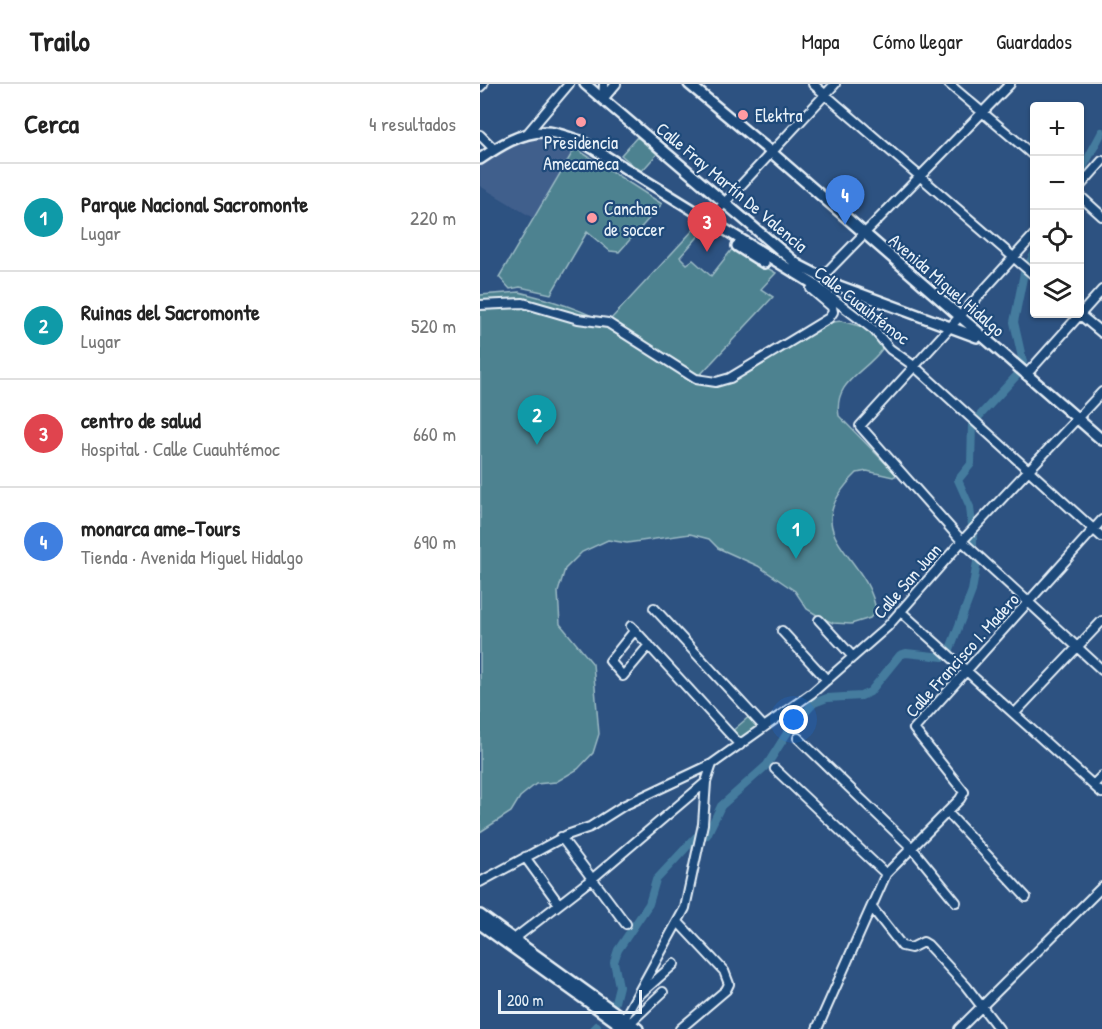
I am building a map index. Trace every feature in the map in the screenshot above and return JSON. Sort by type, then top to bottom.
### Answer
[{"type":"main road","name":"Calle Fray Martín De Valencia","points":[[585,84],[816,284],[982,338]]},
{"type":"main road","name":"Avenida Miguel Hidalgo","points":[[689,84],[771,152],[982,338],[1102,440]]},
{"type":"main road","name":"Calle Cuauhtémoc","points":[[480,159],[494,149],[526,135],[545,132],[581,141],[620,169],[735,241],[816,284]]},
{"type":"main road","points":[[480,915],[626,1026]]},
{"type":"main road","points":[[480,924],[626,1026]]},
{"type":"street","points":[[480,87],[483,84]]},
{"type":"street","points":[[526,135],[569,84]]},
{"type":"street","points":[[603,99],[604,84]]},
{"type":"street","points":[[603,99],[616,84]]},
{"type":"street","points":[[813,84],[1030,271]]},
{"type":"street","points":[[706,223],[835,84]]},
{"type":"street","points":[[949,84],[1030,152]]},
{"type":"street","points":[[816,284],[1010,84]]},
{"type":"street","points":[[480,135],[494,149]]},
{"type":"street","points":[[1084,181],[1102,161]]},
{"type":"street","points":[[1084,200],[1102,216]]},
{"type":"street","points":[[1030,240],[860,426],[962,541],[1102,670]]},
{"type":"street","name":"Calle Cuauhtémoc","points":[[480,305],[523,303],[578,320],[608,323],[696,379],[716,382],[730,378],[829,318],[832,315],[832,307],[816,284]]},
{"type":"street","name":"Calle Cuauhtémoc","points":[[816,284],[874,330],[890,349],[914,366],[1102,537]]},
{"type":"street","points":[[1084,310],[1102,290]]},
{"type":"street","points":[[1084,317],[1102,333]]},
{"type":"street","points":[[1022,371],[1076,318]]},
{"type":"street","name":"Calle San Juan","points":[[480,882],[561,837],[590,827],[623,806],[712,764],[827,680],[887,627],[962,541],[1102,392]]},
{"type":"street","name":"Calle Francisco I. Madero","points":[[947,812],[964,792],[914,730],[1102,520]]},
{"type":"street","points":[[654,608],[764,727]]},
{"type":"street","points":[[900,611],[1102,793]]},
{"type":"street","points":[[819,620],[853,657]]},
{"type":"street","points":[[1015,713],[1102,621]]},
{"type":"street","points":[[649,645],[623,676],[610,661],[633,628],[649,645],[740,745]]},
{"type":"street","points":[[782,631],[827,680]]},
{"type":"street","points":[[798,738],[912,848],[956,902]]},
{"type":"street","points":[[626,1026],[638,995],[685,908],[705,810],[706,782],[712,764]]},
{"type":"street","points":[[775,769],[886,874]]},
{"type":"street","points":[[1093,785],[1102,776]]},
{"type":"street","points":[[514,939],[593,878],[706,782]]},
{"type":"street","points":[[817,1029],[873,909],[886,874],[947,812],[1026,897]]},
{"type":"street","points":[[561,837],[626,924]]},
{"type":"street","points":[[525,857],[559,904]]},
{"type":"street","points":[[959,1029],[1102,887]]},
{"type":"street","points":[[873,909],[902,946],[911,948],[924,942],[928,945],[999,1029]]},
{"type":"street","points":[[678,922],[724,970],[729,984],[726,990],[680,1029]]},
{"type":"street","points":[[638,995],[642,994],[674,964]]},
{"type":"street","points":[[626,1026],[663,992]]},
{"type":"shaded area","points":[[534,139],[553,141],[574,149],[533,218],[480,186],[480,161],[515,143]]},
{"type":"green space","points":[[637,137],[657,154],[641,172],[621,155]]},
{"type":"green space","name":"Canchas de soccer","points":[[575,148],[662,204],[619,252],[610,251],[587,232],[551,294],[520,287],[510,289],[499,277]]},
{"type":"green space","points":[[697,226],[705,229],[680,257],[687,264],[693,260],[711,276],[733,248],[776,273],[761,289],[773,297],[699,376],[610,320]]},
{"type":"green space","points":[[519,292],[595,317],[639,340],[695,375],[716,381],[826,323],[841,321],[870,329],[882,349],[845,386],[838,404],[839,416],[897,475],[893,477],[867,471],[857,473],[839,495],[831,513],[832,529],[839,544],[861,573],[876,611],[870,618],[851,624],[833,623],[820,617],[807,609],[795,591],[758,566],[718,548],[709,539],[690,534],[627,543],[608,540],[582,552],[565,569],[558,592],[560,624],[593,664],[599,734],[593,753],[578,769],[556,782],[536,784],[520,797],[511,812],[480,832],[480,295]]},
{"type":"green space","points":[[751,715],[762,726],[739,742],[731,732]]},
{"type":"waterway","points":[[1084,166],[1102,132]]},
{"type":"waterway","points":[[972,526],[970,507],[958,480],[971,464],[972,424],[1019,373],[1023,362],[1014,322],[1024,273],[1030,262]]},
{"type":"waterway","points":[[973,535],[973,545]]},
{"type":"waterway","points":[[950,649],[972,591],[977,562]]},
{"type":"waterway","points":[[707,835],[721,806],[767,765],[789,730],[814,703],[827,698],[861,696],[870,692],[900,655],[906,653],[943,657]]},
{"type":"waterway","points":[[615,1002],[619,986],[614,962],[618,950],[649,904],[656,880],[696,837]]},
{"type":"waterway","points":[[594,1029],[597,1026]]},
{"type":"place","name":"Elektra","points":[[743,115]]},
{"type":"place","name":"Presidencia Amecameca","points":[[581,122]]},
{"type":"place","name":"Canchas de soccer","points":[[592,218]]},
{"type":"place","name":"monarca ame-Tours","points":[[845,225]]},
{"type":"place","name":"centro de salud","points":[[707,252]]},
{"type":"place","name":"Ruinas del Sacromonte","points":[[537,445]]},
{"type":"place","name":"Parque Nacional Sacromonte","points":[[796,559]]}]
